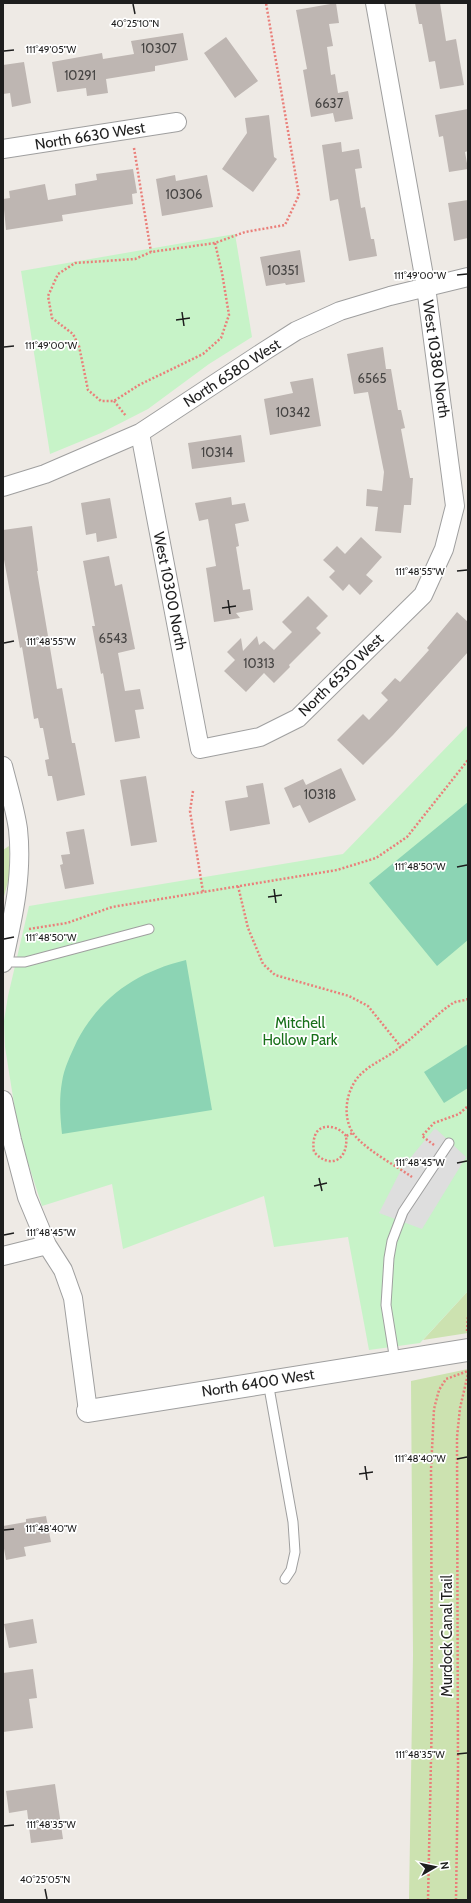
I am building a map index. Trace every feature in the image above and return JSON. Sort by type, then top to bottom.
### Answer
[{"type":"street","name":"West 10380 North","points":[[375,3],[426,287],[455,506],[444,549]]},
{"type":"street","name":"North 6630 West","points":[[3,149],[177,122]]},
{"type":"street","name":"North 6580 West","points":[[3,486],[45,474],[140,433],[296,332],[340,311],[468,277]]},
{"type":"street","name":"West 10300 North","points":[[140,433],[200,749]]},
{"type":"street","name":"North 6530 West","points":[[200,749],[260,737],[298,718],[423,595],[444,549]]},
{"type":"street","points":[[3,766],[7,794],[18,828],[20,865],[16,905],[3,962]]},
{"type":"street","points":[[3,1100],[27,1197],[47,1245],[63,1270],[73,1298],[88,1411]]},
{"type":"street","points":[[3,1256],[47,1245]]},
{"type":"street","name":"North 6400 West","points":[[88,1411],[468,1350]]},
{"type":"lane","points":[[3,962],[25,962],[149,928]]},
{"type":"lane","points":[[395,1362],[386,1304],[389,1258],[392,1241],[404,1212],[449,1143]]},
{"type":"lane","points":[[268,1382],[293,1522],[295,1552],[291,1570],[285,1580]]},
{"type":"path","points":[[215,243],[229,315],[221,338],[203,354],[139,385],[114,401],[101,401],[88,390],[79,346],[73,334],[52,318],[48,296],[58,274],[75,263],[135,259],[151,252],[215,243],[245,232],[285,225],[298,196],[266,3]]},
{"type":"path","points":[[134,148],[151,252]]},
{"type":"path","points":[[114,401],[126,416]]},
{"type":"path","points":[[29,929],[67,923],[112,907],[337,870],[376,858],[407,837],[468,760]]},
{"type":"path","points":[[193,791],[190,811],[203,892]]},
{"type":"path","points":[[238,886],[248,928],[263,964],[275,975],[349,996],[368,1006],[401,1047]]},
{"type":"path","points":[[422,1184],[358,1140],[353,1133],[346,1113],[346,1105],[350,1090],[358,1077],[366,1070],[401,1047],[455,1002],[468,999]]},
{"type":"path","points":[[443,1152],[422,1136],[434,1123],[459,1114],[468,1106]]},
{"type":"path","points":[[324,1127],[334,1127],[342,1131],[346,1136],[347,1143],[344,1154],[338,1160],[328,1162],[320,1158],[314,1152],[313,1142],[317,1132],[324,1127]]},
{"type":"path","points":[[346,1136],[353,1133]]},
{"type":"path","points":[[468,1316],[468,1336]]},
{"type":"path","points":[[428,1900],[432,1713],[431,1470],[434,1409],[439,1390],[446,1379],[468,1372]]},
{"type":"path","name":"Murdock Canal Trail","points":[[456,1900],[458,1769],[457,1437],[460,1408],[468,1372]]},
{"type":"green space","points":[[235,234],[252,337],[209,364],[148,409],[101,433],[50,454],[21,271]]},
{"type":"green space","name":"Mitchell Hollow Park","points":[[468,725],[468,1291],[420,1343],[369,1350],[348,1237],[274,1247],[264,1196],[123,1249],[112,1184],[42,1206],[19,1135],[5,1047],[4,1021],[8,996],[29,906],[343,854]]},
{"type":"green space","points":[[468,802],[468,940],[437,966],[369,883]]},
{"type":"green space","points":[[9,846],[10,874],[3,900],[3,850]]},
{"type":"green space","points":[[186,960],[212,1110],[62,1134],[60,1101],[63,1077],[72,1051],[87,1025],[97,1011],[122,988],[152,971]]},
{"type":"green space","points":[[468,1044],[468,1088],[444,1103],[424,1072]]},
{"type":"green space","points":[[468,1291],[468,1333],[423,1340]]},
{"type":"green space","points":[[468,1369],[468,1900],[409,1900],[413,1655],[411,1381]]},
{"type":"shaded area","points":[[435,1128],[466,1157],[422,1229],[379,1213],[402,1168]]},
{"type":"building","points":[[336,3],[339,23],[329,24],[333,46],[327,47],[331,75],[335,74],[338,93],[348,91],[353,119],[335,122],[333,113],[311,117],[303,70],[307,69],[296,10]]},
{"type":"building","points":[[415,3],[440,3],[446,41],[456,39],[464,85],[440,89],[435,61],[429,62],[422,24],[419,24]]},
{"type":"building","points":[[183,33],[188,60],[155,66],[155,71],[106,79],[108,93],[87,96],[86,88],[57,92],[52,62],[102,53],[103,59],[134,54],[131,41]]},
{"type":"building","points":[[226,37],[258,81],[235,98],[204,53]]},
{"type":"building","points":[[24,62],[31,103],[12,107],[10,93],[3,94],[3,65]]},
{"type":"building","points":[[468,109],[468,151],[465,152],[468,169],[449,172],[443,136],[439,137],[435,115]]},
{"type":"building","points":[[269,115],[274,157],[277,159],[253,192],[222,169],[247,133],[245,118]]},
{"type":"building","points":[[341,142],[342,152],[359,149],[362,168],[355,169],[361,208],[365,207],[371,239],[374,239],[377,256],[349,261],[338,199],[330,201],[322,145]]},
{"type":"building","points":[[133,169],[137,193],[132,194],[133,204],[62,215],[63,221],[6,230],[3,199],[10,198],[9,191],[45,184],[48,200],[76,195],[75,184],[97,180],[96,174]]},
{"type":"building","points":[[175,175],[176,181],[207,175],[213,207],[162,216],[156,179]]},
{"type":"building","points":[[468,200],[468,238],[454,241],[448,203]]},
{"type":"building","points":[[300,250],[305,282],[266,286],[260,257]]},
{"type":"building","points":[[383,347],[386,369],[391,369],[398,410],[401,410],[405,428],[401,429],[410,478],[413,478],[411,505],[404,505],[401,533],[375,531],[378,507],[366,506],[367,489],[382,491],[384,472],[368,392],[354,394],[347,354]]},
{"type":"building","points":[[313,378],[321,426],[270,435],[264,399],[293,393],[290,382]]},
{"type":"building","points":[[241,435],[245,462],[192,469],[188,443]]},
{"type":"building","points":[[231,497],[232,505],[245,503],[249,521],[235,524],[239,546],[236,547],[243,590],[250,589],[253,610],[236,613],[240,618],[214,622],[206,568],[216,566],[208,519],[199,521],[195,503]]},
{"type":"building","points":[[110,498],[117,538],[97,542],[96,533],[86,535],[81,503]]},
{"type":"building","points":[[32,526],[37,571],[57,689],[62,688],[72,743],[75,743],[85,795],[57,801],[52,776],[48,776],[45,760],[49,759],[43,728],[40,728],[38,718],[34,719],[22,647],[20,648],[3,554],[3,530]]},
{"type":"building","points":[[361,537],[382,557],[366,575],[373,581],[360,595],[349,584],[343,591],[329,577],[335,571],[323,560],[337,546],[345,554]]},
{"type":"building","points":[[109,556],[115,586],[122,584],[135,649],[118,653],[125,691],[140,689],[144,709],[135,710],[140,738],[115,742],[103,673],[101,674],[92,626],[95,626],[83,561]]},
{"type":"building","points":[[308,596],[328,616],[316,628],[321,633],[289,665],[290,667],[274,683],[264,673],[246,692],[224,671],[235,660],[227,652],[241,638],[243,651],[257,636],[259,645],[264,641],[274,650],[292,632],[282,622]]},
{"type":"building","points":[[457,612],[468,622],[468,652],[393,735],[363,765],[337,740],[363,714],[369,720],[388,700],[381,693],[395,678],[400,682],[429,650],[427,648]]},
{"type":"building","points":[[341,768],[356,800],[309,823],[300,805],[293,808],[284,788],[303,779],[306,785]]},
{"type":"building","points":[[146,776],[157,842],[131,846],[120,780]]},
{"type":"building","points":[[263,783],[270,824],[230,831],[225,801],[248,797],[246,786]]},
{"type":"building","points":[[84,829],[94,884],[65,889],[60,865],[63,864],[61,855],[70,854],[66,832]]},
{"type":"building","points":[[46,1516],[51,1542],[24,1547],[26,1556],[6,1560],[3,1543],[3,1526],[26,1522],[26,1519]]},
{"type":"building","points":[[33,1619],[37,1643],[9,1648],[4,1624]]},
{"type":"building","points":[[33,1669],[37,1698],[29,1699],[33,1728],[3,1732],[3,1673]]},
{"type":"building","points":[[55,1784],[63,1839],[31,1843],[27,1810],[9,1813],[6,1791]]}]
